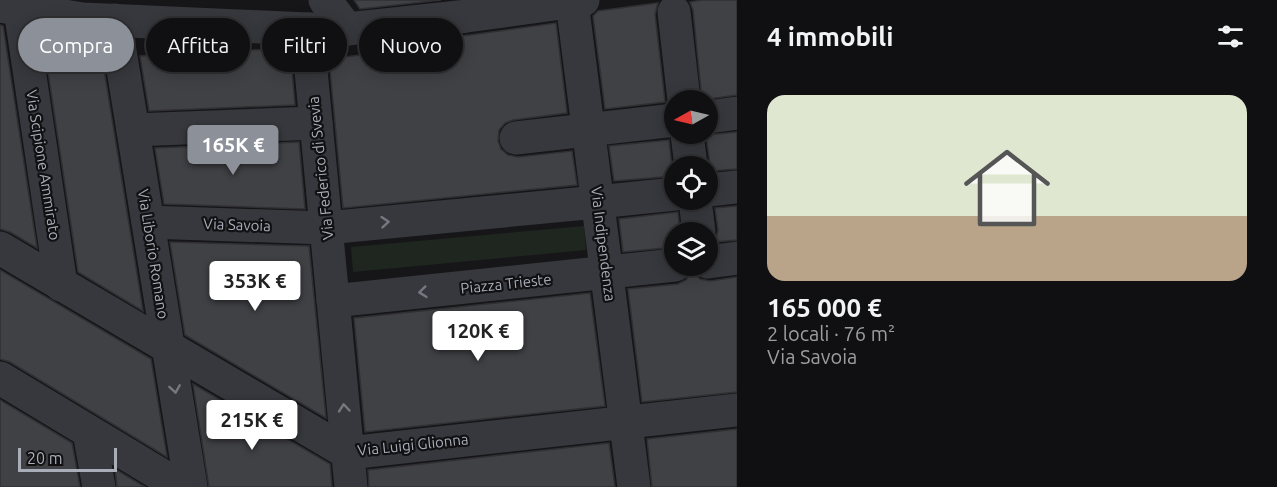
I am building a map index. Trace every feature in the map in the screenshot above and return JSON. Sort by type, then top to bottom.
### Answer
[{"type":"street","points":[[325,0],[338,18]]},
{"type":"street","points":[[347,30],[462,8],[578,1]]},
{"type":"street","name":"Via Indipendenza","points":[[578,1],[588,130],[634,487]]},
{"type":"street","points":[[10,8],[76,18]]},
{"type":"street","name":"Via Scipione Ammirato","points":[[10,8],[61,285]]},
{"type":"street","points":[[674,12],[683,90]]},
{"type":"street","points":[[134,21],[262,27]]},
{"type":"street","name":"Via Liborio Romano","points":[[124,72],[191,487]]},
{"type":"street","name":"Via Federico di Svevia","points":[[311,72],[351,487]]},
{"type":"street","points":[[718,116],[737,113]]},
{"type":"street","points":[[516,138],[664,121]]},
{"type":"street","points":[[133,130],[316,123]]},
{"type":"street","points":[[718,189],[737,187]]},
{"type":"street","points":[[326,228],[664,195]]},
{"type":"street","name":"Via Savoia","points":[[148,222],[326,228]]},
{"type":"street","name":"Via Luigi Glionna","points":[[0,248],[348,453],[737,410]]},
{"type":"street","points":[[718,261],[737,258]]},
{"type":"street","name":"Piazza Trieste","points":[[333,301],[664,266]]},
{"type":"street","points":[[0,378],[181,487]]},
{"type":"street","points":[[89,432],[99,487]]},
{"type":"shaded area","points":[[584,226],[586,250],[353,272],[351,247]]},
{"type":"building","points":[[354,0],[441,0],[360,9]]},
{"type":"building","points":[[737,0],[737,95],[718,98],[718,90],[701,90],[693,10],[690,2]]},
{"type":"building","points":[[658,3],[655,14],[664,102],[605,109],[593,16],[598,11]]},
{"type":"building","points":[[556,23],[567,113],[505,123],[499,130],[498,141],[501,149],[508,155],[518,157],[572,151],[577,185],[343,208],[330,72],[347,72],[347,57],[359,55],[359,72],[463,72],[463,36]]},
{"type":"building","points":[[0,25],[3,26],[37,248],[10,232],[0,229]]},
{"type":"building","points":[[262,49],[262,72],[292,72],[295,105],[149,111],[140,56],[146,56],[146,72],[250,72],[250,50]]},
{"type":"building","points":[[48,72],[104,72],[143,311],[78,272]]},
{"type":"building","points":[[737,132],[737,169],[718,170],[718,156],[709,156],[707,144],[718,144],[718,134]]},
{"type":"building","points":[[664,140],[664,144],[669,144],[671,156],[664,156],[664,177],[614,181],[609,146]]},
{"type":"building","points":[[299,142],[305,209],[164,204],[155,148]]},
{"type":"building","points":[[737,206],[737,240],[718,242],[715,210]]},
{"type":"building","points":[[678,212],[679,222],[664,222],[664,248],[623,252],[619,219]]},
{"type":"building","points":[[170,242],[309,246],[326,418],[185,335]]},
{"type":"building","points":[[0,270],[151,359],[167,457],[10,362],[0,359]]},
{"type":"building","points":[[689,276],[710,281],[737,277],[737,392],[642,402],[628,289],[678,284]]},
{"type":"building","points":[[590,293],[605,406],[365,432],[354,318]]},
{"type":"building","points":[[193,384],[330,464],[332,487],[209,487]]},
{"type":"building","points":[[0,400],[72,443],[80,487],[0,487]]},
{"type":"building","points":[[737,429],[737,487],[652,487],[647,439]]},
{"type":"building","points":[[609,443],[615,487],[369,487],[368,470]]},
{"type":"building","points":[[115,469],[145,487],[117,487]]}]
